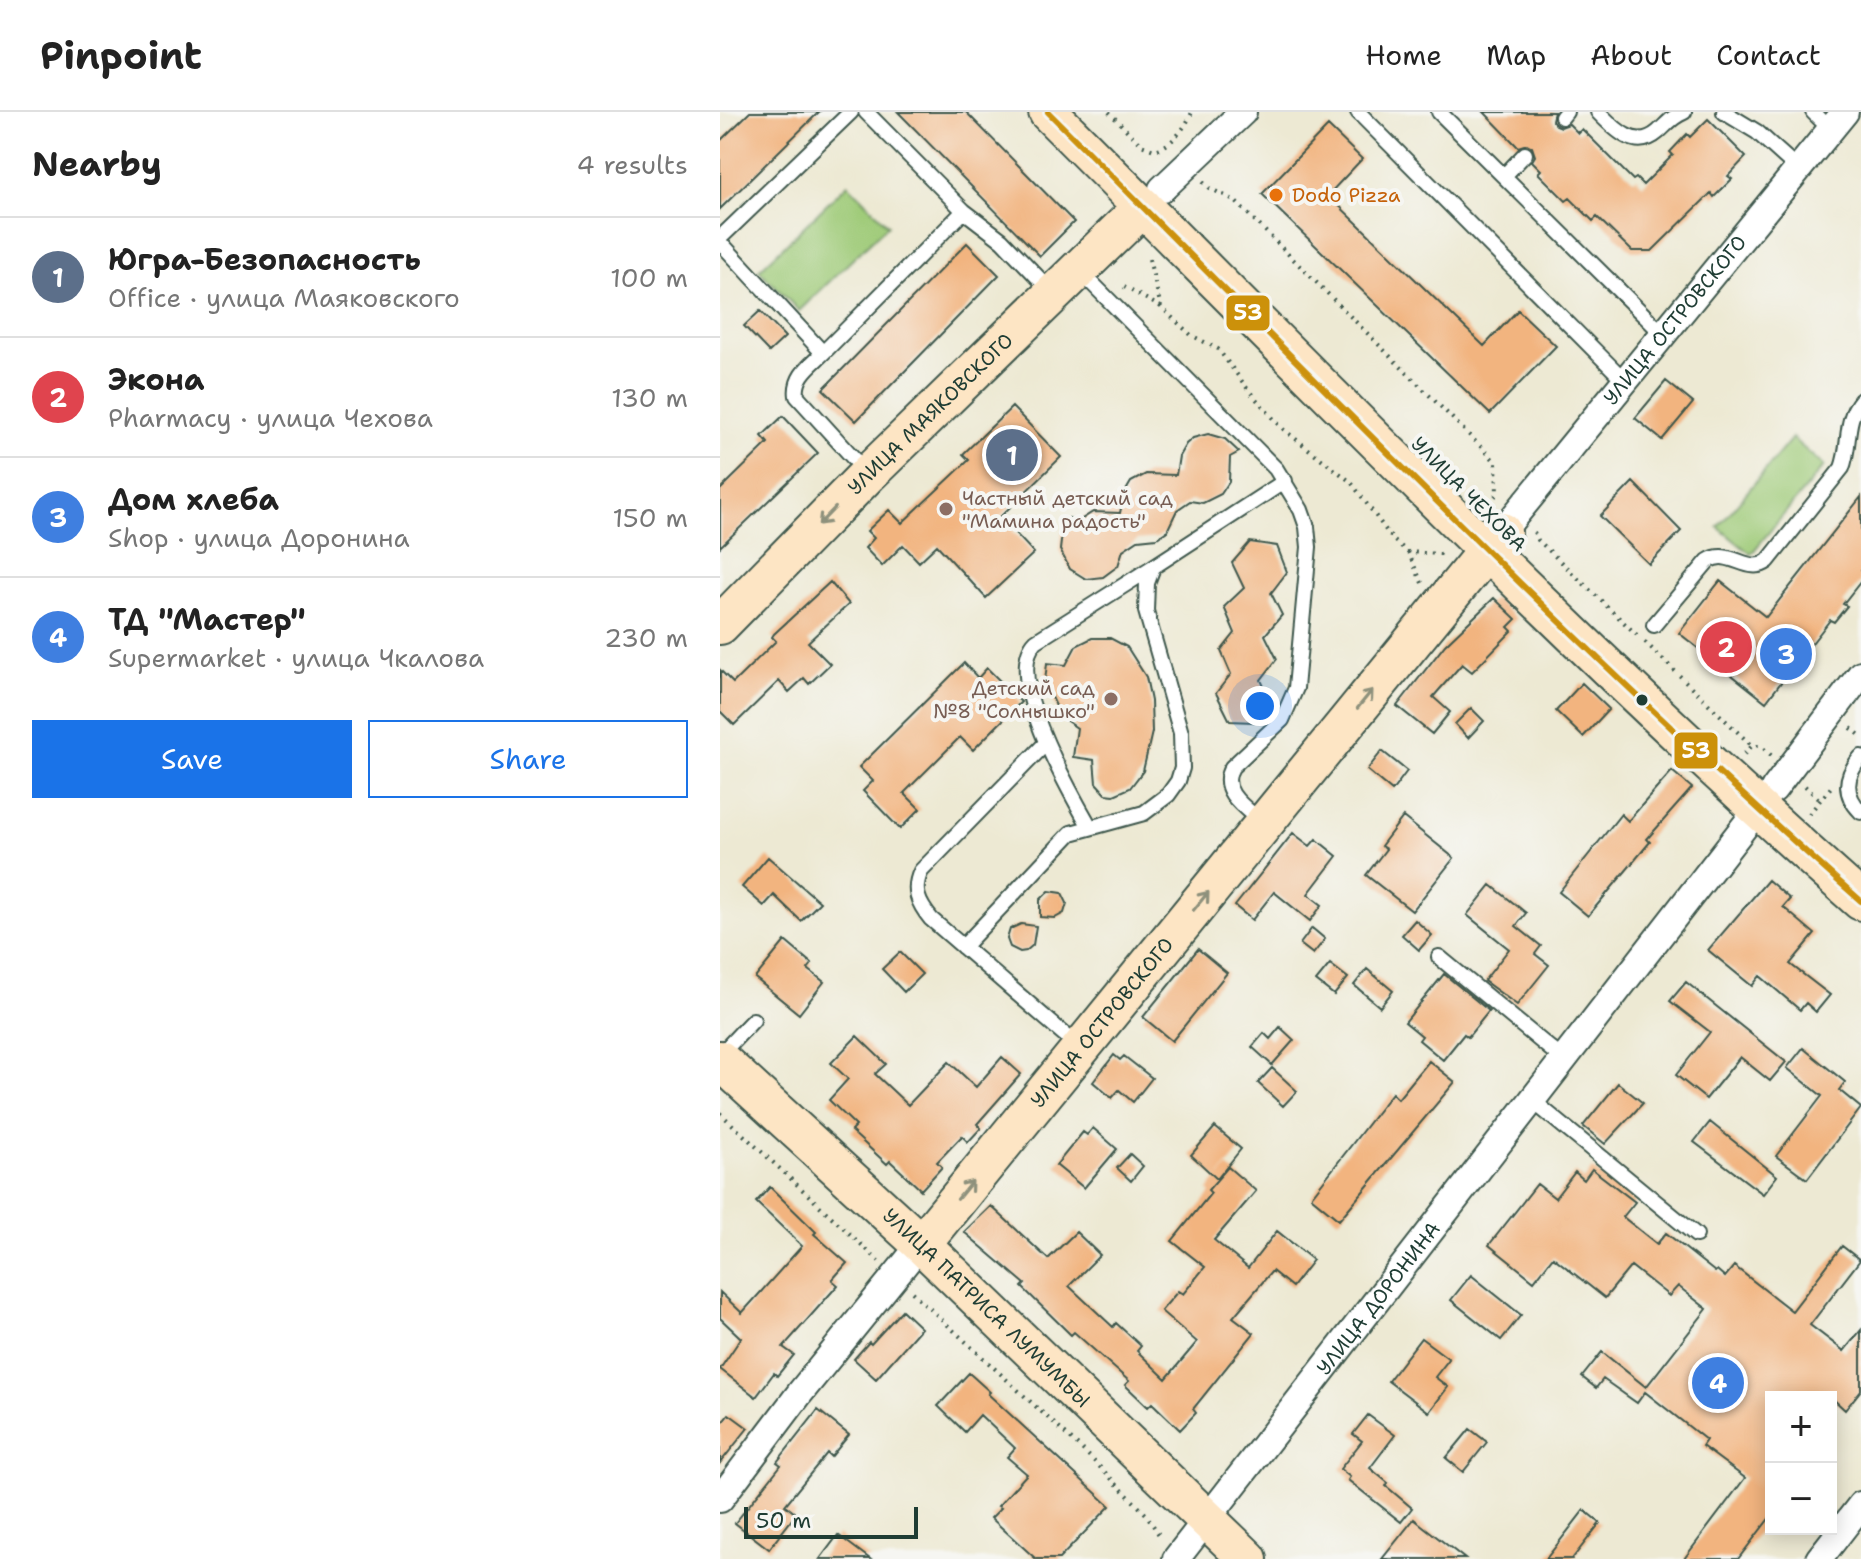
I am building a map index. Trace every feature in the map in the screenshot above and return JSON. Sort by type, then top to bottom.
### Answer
[{"type":"street","name":"УЛИЦА ЧЕХОВА","points":[[1048,112],[1164,187]]},
{"type":"street","name":"УЛИЦА ЧЕХОВА","points":[[1085,112],[1164,187],[1484,529],[1861,867]]},
{"type":"street","name":"УЛИЦА МАЯКОВСКОГО","points":[[720,625],[868,474],[1243,112]]},
{"type":"street","name":"УЛИЦА ОСТРОВСКОГО","points":[[720,1499],[800,1393],[1264,823],[1484,529],[1624,380],[1797,168],[1830,118]]},
{"type":"street","name":"УЛИЦА ДОРОНИНА","points":[[1178,1556],[1564,1060],[1778,794],[1861,674]]},
{"type":"street","name":"УЛИЦА ЧЕХОВА","points":[[1778,794],[1861,901]]},
{"type":"street","name":"УЛИЦА ПАТРИСА ЛУМУМБЫ","points":[[720,1058],[921,1244],[1248,1559]]},
{"type":"street","points":[[1819,1559],[1861,1505]]},
{"type":"lane","points":[[823,353],[720,240],[851,112]]},
{"type":"lane","points":[[866,112],[964,211],[1066,282],[1276,469],[1285,481],[1301,510],[1309,547],[1296,688],[1282,720],[1227,775],[1227,785],[1233,796],[1264,823]]},
{"type":"lane","points":[[1358,112],[1624,380]]},
{"type":"lane","points":[[1439,112],[1662,333]]},
{"type":"lane","points":[[1598,112],[1619,132],[1632,139],[1644,140],[1684,112]]},
{"type":"lane","points":[[1724,112],[1757,132],[1797,168]]},
{"type":"lane","points":[[1504,176],[1525,154]]},
{"type":"lane","points":[[868,474],[797,396],[799,377],[964,211]]},
{"type":"lane","points":[[1654,625],[1715,556],[1723,555],[1754,567],[1768,561],[1842,468],[1850,419],[1861,400]]},
{"type":"lane","points":[[1090,827],[1059,773],[1035,711],[1026,667],[1030,647],[1285,481]]},
{"type":"lane","points":[[963,947],[1063,839],[1071,833],[1128,819],[1151,809],[1168,795],[1178,781],[1182,768],[1181,733],[1146,611],[1147,583],[1153,567]]},
{"type":"lane","points":[[1046,743],[921,871],[915,891],[922,908],[1081,1049]]},
{"type":"lane","points":[[1861,757],[1850,772],[1847,789],[1861,812]]},
{"type":"lane","points":[[1439,957],[1564,1060]]},
{"type":"lane","points":[[720,1058],[753,1020]]},
{"type":"lane","points":[[1533,1101],[1696,1235]]},
{"type":"path","points":[[1109,112],[1141,145],[1154,150],[1167,145],[1188,123],[1192,112]]},
{"type":"path","points":[[1164,187],[1209,188],[1234,200],[1496,462],[1484,529],[1440,554],[1408,552]]},
{"type":"path","points":[[1148,253],[1161,307],[1191,335],[1218,349],[1267,413],[1309,451],[1351,482],[1393,540],[1408,552],[1425,590]]},
{"type":"path","points":[[1852,729],[1861,736]]},
{"type":"path","points":[[1778,794],[1820,800]]},
{"type":"path","points":[[720,1113],[1087,1454],[1146,1514],[1161,1538],[1178,1556]]},
{"type":"green space","points":[[848,184],[888,225],[799,311],[759,270]]},
{"type":"green space","points":[[1792,438],[1824,466],[1751,554],[1718,527]]},
{"type":"building","points":[[750,112],[819,112],[720,209],[720,141]]},
{"type":"building","points":[[898,112],[966,112],[1074,222],[1040,256]]},
{"type":"building","points":[[1484,112],[1554,112],[1552,120],[1556,125],[1569,124],[1578,133],[1582,129],[1633,180],[1636,178],[1643,185],[1673,155],[1670,152],[1687,134],[1690,137],[1708,119],[1746,157],[1728,176],[1732,179],[1714,197],[1711,193],[1652,251],[1632,251],[1597,217],[1593,221],[1570,198],[1566,201],[1538,173],[1541,170],[1532,161],[1535,156],[1532,147],[1527,144],[1518,147]]},
{"type":"building","points":[[1328,126],[1362,159],[1328,195],[1484,346],[1518,310],[1556,346],[1490,414],[1262,194]]},
{"type":"building","points":[[967,243],[999,275],[856,421],[823,389]]},
{"type":"building","points":[[760,311],[785,337],[769,352],[744,326]]},
{"type":"building","points":[[1666,381],[1693,403],[1662,440],[1635,418]]},
{"type":"building","points":[[1012,407],[1061,457],[1000,517],[1034,553],[986,598],[937,545],[919,562],[903,545],[882,566],[865,548],[874,538],[867,531],[889,510],[902,523],[969,460],[963,454]]},
{"type":"building","points":[[783,416],[818,453],[720,547],[720,490],[768,443],[762,436]]},
{"type":"building","points":[[1208,434],[1225,439],[1239,452],[1230,457],[1229,482],[1221,494],[1203,503],[1190,501],[1177,510],[1167,531],[1157,538],[1138,540],[1123,550],[1118,566],[1103,577],[1086,579],[1070,569],[1060,550],[1062,533],[1069,518],[1077,522],[1093,512],[1120,513],[1124,494],[1131,482],[1146,474],[1176,475],[1179,456],[1186,444],[1193,438]]},
{"type":"building","points":[[1633,482],[1681,531],[1649,564],[1600,516]]},
{"type":"building","points":[[1861,497],[1861,581],[1843,604],[1847,606],[1834,622],[1830,620],[1806,651],[1811,655],[1797,672],[1792,668],[1766,702],[1679,633],[1720,581],[1766,617]]},
{"type":"building","points":[[1250,542],[1277,546],[1287,572],[1271,593],[1282,615],[1265,635],[1277,659],[1261,680],[1271,702],[1254,722],[1230,721],[1216,693],[1231,674],[1221,651],[1235,633],[1224,607],[1244,588],[1232,563]]},
{"type":"building","points":[[830,582],[849,604],[808,642],[830,664],[809,684],[804,678],[789,692],[779,681],[734,725],[720,711],[720,670],[733,683],[776,641],[772,637],[774,634]]},
{"type":"building","points":[[1494,598],[1516,619],[1508,627],[1512,631],[1472,672],[1462,664],[1433,697],[1450,712],[1432,734],[1397,706],[1445,645]]},
{"type":"building","points":[[1092,638],[1110,638],[1127,647],[1146,677],[1151,701],[1152,732],[1143,771],[1130,788],[1114,795],[1106,794],[1096,783],[1094,760],[1073,757],[1077,728],[1061,717],[1045,682],[1047,663],[1066,665],[1076,646]]},
{"type":"building","points":[[964,663],[978,678],[987,668],[1021,702],[973,750],[960,737],[904,793],[920,809],[900,829],[863,791],[873,781],[859,767]]},
{"type":"building","points":[[1582,683],[1609,709],[1583,737],[1556,711]]},
{"type":"building","points":[[1471,708],[1484,721],[1468,738],[1455,724]]},
{"type":"building","points":[[1382,751],[1407,771],[1392,791],[1367,770]]},
{"type":"building","points":[[1672,771],[1692,788],[1647,839],[1650,842],[1588,916],[1559,892],[1621,814],[1628,821]]},
{"type":"building","points":[[1403,817],[1454,858],[1412,911],[1366,875],[1386,849],[1381,846]]},
{"type":"building","points":[[1293,833],[1310,846],[1316,839],[1337,856],[1308,894],[1322,905],[1310,921],[1274,892],[1252,920],[1235,906]]},
{"type":"building","points":[[768,857],[820,902],[801,921],[774,895],[764,906],[742,887]]},
{"type":"building","points":[[1768,880],[1790,899],[1783,907],[1815,934],[1790,964],[1830,995],[1816,1012],[1806,1003],[1800,1010],[1760,976],[1752,986],[1708,950]]},
{"type":"building","points":[[1491,885],[1526,913],[1516,926],[1541,946],[1535,954],[1549,965],[1517,1005],[1484,981],[1509,949],[1467,915]]},
{"type":"building","points":[[1049,891],[1062,893],[1067,903],[1064,913],[1055,918],[1040,917],[1040,900]]},
{"type":"building","points":[[1415,920],[1432,935],[1419,950],[1402,935]]},
{"type":"building","points":[[1021,924],[1036,926],[1033,945],[1020,952],[1010,947],[1007,939],[1010,929]]},
{"type":"building","points":[[1312,928],[1325,939],[1313,954],[1300,944]]},
{"type":"building","points":[[785,941],[812,964],[808,969],[824,982],[799,1014],[755,978]]},
{"type":"building","points":[[1198,949],[1227,973],[1172,1041],[1143,1017]]},
{"type":"building","points":[[900,952],[922,974],[904,992],[882,969]]},
{"type":"building","points":[[1330,964],[1348,978],[1334,995],[1316,981]]},
{"type":"building","points":[[1367,969],[1393,991],[1380,1007],[1354,985]]},
{"type":"building","points":[[1444,974],[1489,1011],[1468,1037],[1464,1034],[1443,1060],[1419,1040],[1422,1036],[1405,1022]]},
{"type":"building","points":[[1686,982],[1786,1062],[1770,1081],[1740,1057],[1706,1099],[1676,1075],[1710,1032],[1670,1001]]},
{"type":"building","points":[[1280,1027],[1294,1040],[1272,1065],[1252,1047],[1264,1033],[1270,1039]]},
{"type":"building","points":[[857,1036],[886,1064],[875,1074],[908,1105],[949,1062],[976,1087],[1002,1057],[1021,1074],[977,1124],[981,1128],[968,1142],[962,1136],[937,1162],[942,1167],[921,1190],[851,1131],[856,1126],[829,1100],[848,1079],[831,1063]]},
{"type":"building","points":[[1803,1048],[1845,1082],[1839,1090],[1861,1108],[1807,1179],[1776,1156],[1822,1096],[1787,1068]]},
{"type":"building","points":[[1114,1055],[1120,1060],[1124,1056],[1152,1078],[1133,1102],[1119,1090],[1112,1098],[1093,1082]]},
{"type":"building","points":[[1429,1061],[1455,1082],[1339,1220],[1311,1197],[1392,1093],[1398,1099]]},
{"type":"building","points":[[1272,1068],[1297,1091],[1283,1106],[1258,1083]]},
{"type":"building","points":[[1618,1083],[1643,1103],[1605,1144],[1583,1126]]},
{"type":"building","points":[[1710,1122],[1777,1176],[1763,1194],[1694,1142]]},
{"type":"building","points":[[1215,1127],[1241,1149],[1217,1179],[1191,1155]]},
{"type":"building","points":[[1093,1128],[1117,1149],[1084,1188],[1056,1165],[1083,1132],[1087,1135]]},
{"type":"building","points":[[1130,1154],[1143,1166],[1131,1181],[1117,1168]]},
{"type":"building","points":[[1228,1167],[1256,1191],[1214,1240],[1248,1268],[1277,1231],[1313,1260],[1292,1287],[1272,1271],[1233,1317],[1254,1333],[1193,1409],[1196,1413],[1180,1430],[1152,1403],[1148,1407],[1125,1385],[1129,1381],[1074,1332],[1071,1335],[1022,1287],[1025,1284],[964,1232],[991,1206],[1048,1259],[1076,1232],[1100,1255],[1069,1286],[1113,1327],[1116,1323],[1141,1346],[1137,1351],[1166,1379],[1197,1342],[1161,1311],[1178,1291],[1183,1294],[1205,1267],[1172,1241]]},
{"type":"building","points":[[1592,1169],[1635,1202],[1623,1217],[1657,1244],[1666,1233],[1725,1277],[1734,1266],[1792,1311],[1842,1246],[1860,1260],[1810,1325],[1844,1351],[1861,1330],[1861,1390],[1845,1410],[1837,1403],[1837,1391],[1765,1391],[1765,1524],[1738,1559],[1684,1559],[1745,1478],[1702,1446],[1706,1440],[1645,1392],[1637,1403],[1603,1379],[1596,1388],[1582,1377],[1602,1352],[1646,1387],[1707,1309],[1678,1286],[1669,1296],[1631,1266],[1605,1298],[1553,1257],[1534,1281],[1489,1245],[1537,1184],[1555,1198],[1575,1172],[1584,1180]]},
{"type":"building","points":[[770,1187],[816,1232],[814,1234],[847,1263],[832,1280],[838,1285],[783,1347],[794,1355],[777,1376],[774,1373],[756,1397],[720,1369],[741,1338],[720,1318],[720,1292],[742,1313],[802,1246],[756,1202]]},
{"type":"building","points":[[1471,1275],[1521,1315],[1501,1340],[1451,1300]]},
{"type":"building","points":[[902,1310],[921,1328],[876,1379],[854,1359]]},
{"type":"building","points":[[1421,1338],[1449,1359],[1435,1377],[1448,1387],[1429,1412],[1388,1381]]},
{"type":"building","points":[[969,1373],[1110,1506],[1059,1559],[1036,1559],[991,1518],[1027,1474],[1007,1457],[1015,1448],[980,1415],[965,1432],[938,1406]]},
{"type":"building","points":[[818,1410],[849,1435],[831,1457],[827,1453],[785,1505],[796,1514],[769,1549],[735,1523],[781,1465],[777,1462]]},
{"type":"building","points":[[729,1414],[748,1428],[720,1463],[720,1425]]},
{"type":"building","points":[[1368,1415],[1395,1435],[1370,1468],[1412,1508],[1401,1522],[1348,1480],[1350,1477],[1340,1469],[1362,1441],[1353,1434]]},
{"type":"building","points":[[1470,1429],[1487,1442],[1463,1472],[1446,1458]]},
{"type":"building","points":[[1584,1510],[1600,1523],[1572,1559],[1546,1559]]},
{"type":"building","points":[[1414,1519],[1465,1559],[1382,1559]]},
{"type":"building","points":[[838,1535],[870,1559],[820,1559]]},
{"type":"transit line","name":"53","points":[[1048,112],[1550,612],[1861,901]]},
{"type":"place","name":"Dodo Pizza","points":[[1276,195]]},
{"type":"place","name":"Югра-Безопасность","points":[[1012,455]]},
{"type":"place","name":"Частный детский сад \"Мамина радость\"","points":[[946,509]]},
{"type":"place","name":"Экона","points":[[1726,647]]},
{"type":"place","name":"Дом хлеба","points":[[1786,654]]},
{"type":"place","name":"Детский сад №8 \"Солнышко\"","points":[[1111,699]]},
{"type":"place","name":"ТД \"Мастер\"","points":[[1718,1383]]}]
